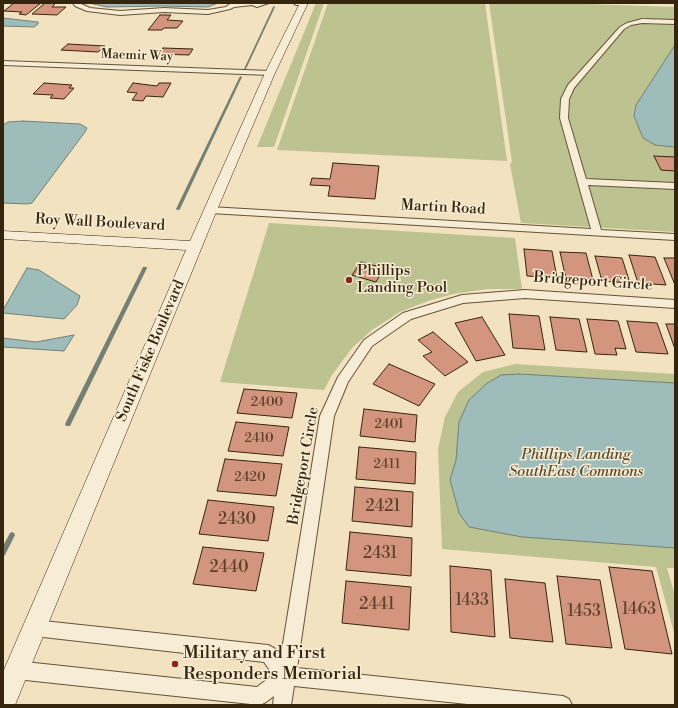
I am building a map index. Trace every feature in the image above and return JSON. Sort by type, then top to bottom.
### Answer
[{"type":"main road","name":"South Fiske Boulevard","points":[[3,702],[210,210],[270,73],[304,3]]},
{"type":"main road","name":"Roy Wall Boulevard","points":[[3,235],[195,246]]},
{"type":"street","points":[[76,3],[77,5],[89,10],[120,13],[164,10],[208,12],[219,11],[234,4],[251,3],[257,5],[266,3]]},
{"type":"street","points":[[296,3],[304,3]]},
{"type":"street","points":[[597,232],[564,118],[565,99],[571,87],[625,26],[642,21],[675,22]]},
{"type":"street","name":"Maemir Way","points":[[3,63],[270,73]]},
{"type":"street","points":[[582,182],[675,186]]},
{"type":"street","name":"Martin Road","points":[[210,210],[675,237]]},
{"type":"street","name":"Bridgeport Circle","points":[[282,705],[327,416],[342,380],[368,343],[407,316],[462,299],[525,294],[675,304]]},
{"type":"street","points":[[34,628],[268,654],[286,676]]},
{"type":"street","points":[[16,670],[260,696],[286,676],[563,705]]},
{"type":"green space","points":[[316,3],[324,3],[274,147],[257,147]]},
{"type":"green space","points":[[328,3],[485,3],[507,161],[277,150]]},
{"type":"green space","points":[[489,3],[559,3],[675,7],[675,232],[521,223],[510,164],[512,162]]},
{"type":"green space","points":[[269,223],[515,238],[522,289],[487,289],[453,294],[428,301],[400,312],[372,330],[352,348],[332,375],[324,390],[220,382]]},
{"type":"green space","name":"Phillips Landing SouthEast Commons","points":[[515,364],[675,374],[675,568],[667,568],[675,596],[675,636],[656,567],[442,549],[438,449],[445,417],[458,392],[483,372]]},
{"type":"water","points":[[89,3],[218,3],[208,7],[107,7]]},
{"type":"water","points":[[3,18],[38,22],[38,24],[34,27],[3,26]]},
{"type":"water","points":[[675,45],[675,147],[655,145],[643,138],[634,116],[636,105]]},
{"type":"water","points":[[23,121],[80,124],[87,128],[32,203],[3,203],[3,125],[8,122]]},
{"type":"water","points":[[27,268],[39,270],[80,296],[77,305],[64,319],[3,313],[3,310]]},
{"type":"water","points":[[74,335],[64,351],[3,347],[3,338],[36,342]]},
{"type":"water","name":"Phillips Landing SouthEast Commons","points":[[519,374],[675,383],[675,548],[522,537],[469,527],[459,513],[450,480],[456,460],[459,422],[469,400],[486,384],[501,375]]},
{"type":"building","points":[[14,3],[41,3],[26,15],[19,14],[22,12],[4,11]]},
{"type":"building","points":[[45,3],[56,3],[52,7],[66,7],[57,15],[32,14]]},
{"type":"building","points":[[160,15],[171,15],[167,20],[183,21],[177,28],[148,30]]},
{"type":"building","points":[[68,44],[105,46],[98,52],[61,50]]},
{"type":"building","points":[[163,48],[193,49],[189,55],[158,54]]},
{"type":"building","points":[[44,83],[72,85],[69,88],[74,88],[64,99],[50,98],[53,95],[33,94]]},
{"type":"building","points":[[133,83],[157,86],[159,83],[171,83],[163,97],[146,96],[143,101],[132,100],[137,93],[127,92]]},
{"type":"building","points":[[654,156],[675,157],[675,171],[661,170]]},
{"type":"building","points":[[333,163],[379,166],[375,199],[328,196],[330,186],[310,185],[312,178],[330,179]]},
{"type":"building","points":[[524,249],[552,251],[557,278],[527,276]]},
{"type":"building","points":[[560,252],[586,253],[593,280],[566,279]]},
{"type":"building","points":[[629,255],[655,257],[666,285],[638,283]]},
{"type":"building","points":[[595,256],[622,258],[630,283],[602,281]]},
{"type":"building","points":[[664,258],[675,258],[675,285]]},
{"type":"building","points":[[361,262],[384,268],[376,282],[352,275]]},
{"type":"building","points":[[509,314],[539,316],[545,350],[513,348]]},
{"type":"building","points":[[482,317],[505,355],[476,361],[455,323]]},
{"type":"building","points":[[550,317],[579,319],[587,352],[556,350]]},
{"type":"building","points":[[587,319],[618,321],[626,349],[615,348],[617,355],[595,354]]},
{"type":"building","points":[[627,321],[657,323],[668,354],[636,352]]},
{"type":"building","points":[[666,324],[675,324],[675,349]]},
{"type":"building","points":[[433,332],[468,362],[445,376],[423,356],[432,352],[418,340]]},
{"type":"building","points":[[389,364],[435,384],[419,406],[373,384]]},
{"type":"building","points":[[244,389],[297,393],[292,418],[237,413]]},
{"type":"building","points":[[364,409],[417,415],[415,442],[360,436]]},
{"type":"building","points":[[236,422],[289,427],[283,456],[228,451]]},
{"type":"building","points":[[359,447],[416,452],[415,484],[356,479]]},
{"type":"building","points":[[225,459],[282,464],[276,496],[217,491]]},
{"type":"building","points":[[355,487],[413,492],[412,527],[352,521]]},
{"type":"building","points":[[208,500],[274,507],[268,541],[199,534]]},
{"type":"building","points":[[350,532],[412,538],[411,576],[346,570]]},
{"type":"building","points":[[203,547],[264,553],[256,591],[193,584]]},
{"type":"building","points":[[450,566],[491,570],[495,637],[451,632]]},
{"type":"building","points":[[609,567],[652,571],[672,654],[625,649]]},
{"type":"building","points":[[557,576],[600,580],[612,648],[566,644]]},
{"type":"building","points":[[505,579],[545,583],[553,642],[510,638]]},
{"type":"building","points":[[346,581],[411,587],[409,630],[342,623]]},
{"type":"waterway","points":[[245,69],[274,7]]},
{"type":"waterway","points":[[178,209],[241,77]]},
{"type":"waterway","points":[[68,424],[145,268]]},
{"type":"waterway","points":[[3,553],[12,535]]},
{"type":"place","name":"Phillips Landing Pool","points":[[349,280]]},
{"type":"place","name":"Military and First Responders Memorial","points":[[175,664]]}]
